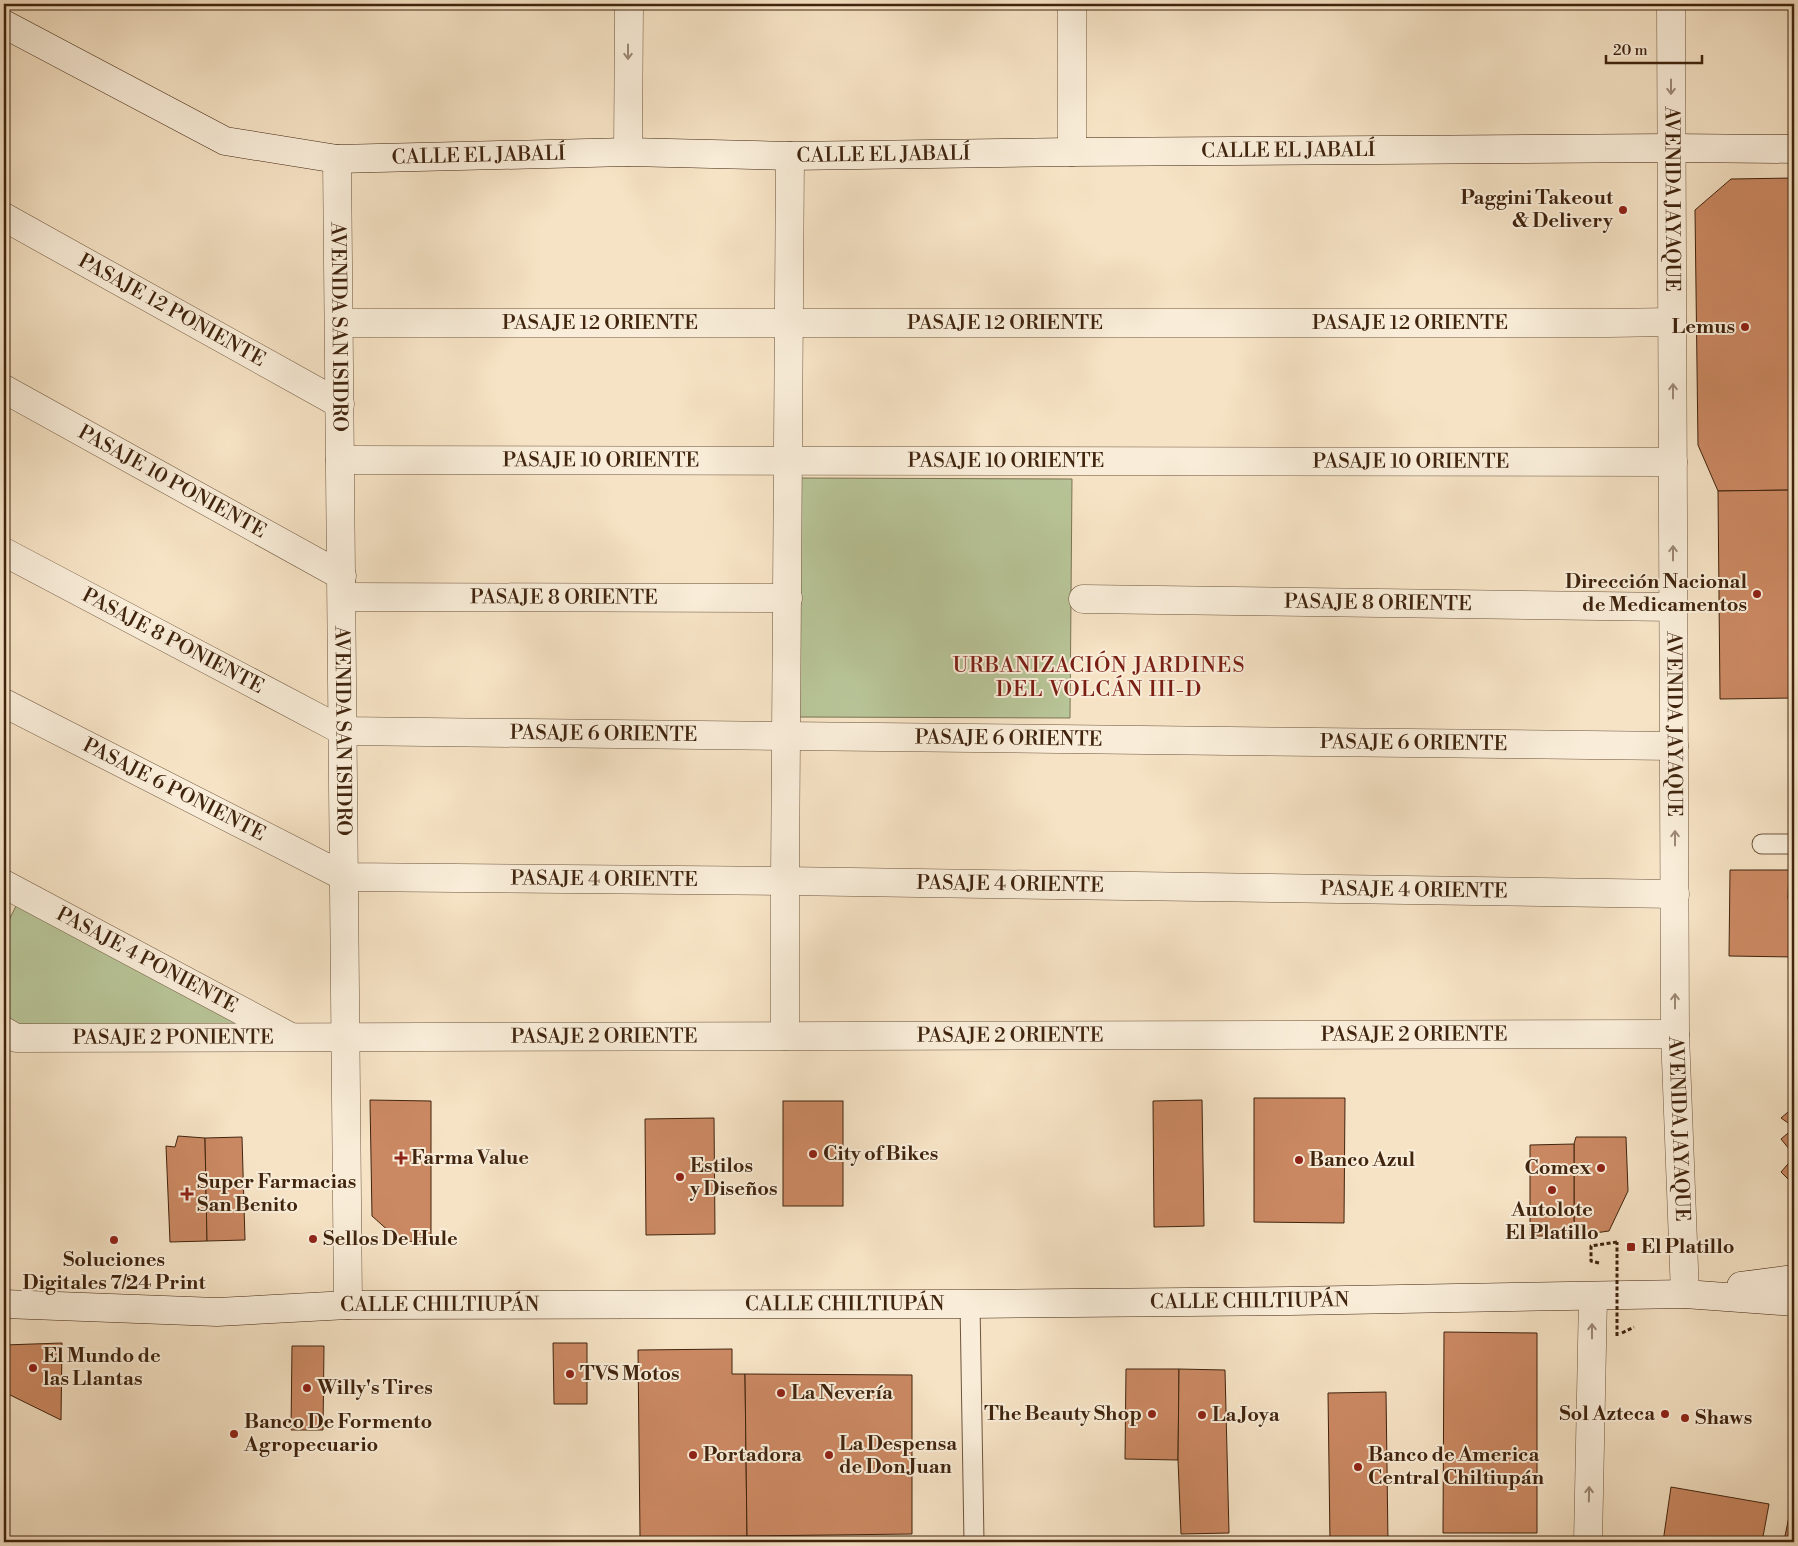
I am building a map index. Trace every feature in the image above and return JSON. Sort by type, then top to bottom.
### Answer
[{"type":"street","points":[[628,4],[628,152]]},
{"type":"street","points":[[1072,4],[1072,152]]},
{"type":"street","name":"AVENIDA JAYAQUE","points":[[1671,4],[1675,1034],[1685,1294]]},
{"type":"street","name":"CALLE EL JABALÍ","points":[[4,24],[225,141],[337,160],[628,152],[790,156],[1072,152],[1671,148],[1794,149]]},
{"type":"street","points":[[786,1036],[785,881],[790,156]]},
{"type":"street","name":"AVENIDA SAN ISIDRO","points":[[337,160],[348,1305]]},
{"type":"street","name":"PASAJE 12 PONIENTE","points":[[4,217],[340,404]]},
{"type":"street","name":"PASAJE 12 ORIENTE","points":[[339,323],[1672,322]]},
{"type":"street","name":"PASAJE 10 PONIENTE","points":[[4,389],[342,587]]},
{"type":"street","name":"PASAJE 10 ORIENTE","points":[[340,460],[1673,462]]},
{"type":"street","name":"PASAJE 8 PONIENTE","points":[[4,552],[343,731]]},
{"type":"street","name":"PASAJE 8 ORIENTE","points":[[342,587],[788,598]]},
{"type":"street","name":"PASAJE 8 ORIENTE","points":[[1082,599],[1673,607]]},
{"type":"street","name":"PASAJE 6 PONIENTE","points":[[4,703],[345,876]]},
{"type":"street","name":"PASAJE 6 ORIENTE","points":[[343,731],[1674,746]]},
{"type":"street","name":"PASAJE 4 ORIENTE","points":[[345,876],[1675,894]]},
{"type":"street","name":"PASAJE 4 PONIENTE","points":[[4,884],[291,1037]]},
{"type":"street","name":"PASAJE 2 PONIENTE","points":[[4,1031],[16,1038],[345,1037]]},
{"type":"street","name":"PASAJE 2 ORIENTE","points":[[345,1037],[1675,1034]]},
{"type":"street","name":"CALLE CHILTIUPÁN","points":[[4,1304],[217,1312],[348,1305],[970,1304],[1592,1297],[1685,1294],[1794,1279]]},
{"type":"street","name":"CALLE CHILTIUPÁN","points":[[1685,1294],[1794,1302]]},
{"type":"street","points":[[1588,1542],[1592,1297]]},
{"type":"lane","points":[[1762,844],[1794,844]]},
{"type":"lane","points":[[970,1304],[974,1542]]},
{"type":"path","points":[[1607,1266],[1591,1261],[1591,1246],[1618,1242],[1617,1336]]},
{"type":"path","points":[[1615,1268],[1624,1270]]},
{"type":"green space","points":[[800,478],[1072,479],[1070,718],[799,717]]},
{"type":"green space","points":[[22,894],[291,1037],[4,1031],[4,930]]},
{"type":"building","name":"Lemus","points":[[1794,178],[1794,490],[1718,491],[1698,445],[1695,210],[1731,179]]},
{"type":"building","name":"Dirección Nacional de Medicamentos","points":[[1794,490],[1794,698],[1720,699],[1718,491]]},
{"type":"building","points":[[1730,870],[1789,870],[1788,899],[1794,899],[1794,957],[1729,956]]},
{"type":"building","name":"Banco Azul","points":[[1254,1098],[1345,1098],[1344,1223],[1254,1222]]},
{"type":"building","name":"Farma Value","points":[[370,1100],[431,1101],[431,1242],[400,1241],[372,1216]]},
{"type":"building","points":[[1202,1100],[1204,1226],[1154,1227],[1153,1101]]},
{"type":"building","name":"City of Bikes","points":[[783,1101],[843,1101],[843,1206],[783,1206]]},
{"type":"building","points":[[1794,1107],[1794,1127],[1781,1118]]},
{"type":"building","name":"Estilos y Diseños","points":[[714,1118],[715,1234],[646,1235],[645,1119]]},
{"type":"building","points":[[1794,1128],[1794,1155],[1781,1139]]},
{"type":"building","name":"Super Farmacias San Benito","points":[[178,1136],[205,1138],[207,1241],[170,1242],[166,1146],[175,1147]]},
{"type":"building","points":[[242,1137],[245,1240],[207,1241],[205,1138]]},
{"type":"building","name":"Comex","points":[[1576,1137],[1626,1137],[1628,1191],[1609,1231],[1574,1236],[1574,1144]]},
{"type":"building","name":"Autolote El Platillo","points":[[1574,1144],[1574,1236],[1530,1236],[1530,1145]]},
{"type":"building","points":[[1794,1157],[1794,1185],[1781,1172]]},
{"type":"building","points":[[1444,1332],[1537,1333],[1537,1533],[1443,1533]]},
{"type":"building","name":"El Mundo de las Llantas","points":[[62,1343],[61,1420],[4,1392],[4,1345]]},
{"type":"building","name":"TVS Motos","points":[[553,1343],[587,1343],[587,1404],[554,1404]]},
{"type":"building","name":"Willy's Tires","points":[[292,1346],[324,1346],[323,1430],[291,1430]]},
{"type":"building","name":"Portadora","points":[[732,1349],[732,1374],[745,1374],[747,1536],[640,1537],[638,1350]]},
{"type":"building","name":"The Beauty Shop","points":[[1126,1369],[1179,1369],[1178,1460],[1125,1459]]},
{"type":"building","name":"La Joya","points":[[1179,1369],[1225,1370],[1229,1533],[1181,1534],[1178,1460]]},
{"type":"building","name":"La Despensa de Don Juan","points":[[745,1374],[912,1375],[912,1534],[747,1536]]},
{"type":"building","name":"Banco de America Central Chiltiupán","points":[[1386,1392],[1388,1542],[1330,1542],[1328,1393]]},
{"type":"building","points":[[1671,1487],[1769,1504],[1762,1542],[1663,1542]]},
{"type":"building","points":[[1794,1492],[1794,1542],[1788,1542],[1784,1541]]},
{"type":"place","name":"Paggini Takeout & Delivery","points":[[1623,210]]},
{"type":"place","name":"Lemus","points":[[1745,327]]},
{"type":"place","name":"Dirección Nacional de Medicamentos","points":[[1757,594]]},
{"type":"place","name":"City of Bikes","points":[[813,1154]]},
{"type":"place","name":"Farma Value","points":[[401,1158]]},
{"type":"place","name":"Banco Azul","points":[[1299,1160]]},
{"type":"place","name":"Comex","points":[[1601,1168]]},
{"type":"place","name":"Estilos y Diseños","points":[[680,1177]]},
{"type":"place","name":"Autolote El Platillo","points":[[1552,1190]]},
{"type":"place","name":"Super Farmacias San Benito","points":[[187,1194]]},
{"type":"place","name":"Sellos De Hule","points":[[313,1239]]},
{"type":"place","name":"Soluciones Digitales 7/24 Print","points":[[114,1240]]},
{"type":"place","name":"El Platillo","points":[[1631,1247]]},
{"type":"place","name":"El Mundo de las Llantas","points":[[33,1368]]},
{"type":"place","name":"TVS Motos","points":[[570,1374]]},
{"type":"place","name":"Willy's Tires","points":[[307,1388]]},
{"type":"place","name":"La Nevería","points":[[781,1393]]},
{"type":"place","name":"The Beauty Shop","points":[[1152,1414]]},
{"type":"place","name":"Sol Azteca","points":[[1665,1414]]},
{"type":"place","name":"La Joya","points":[[1202,1415]]},
{"type":"place","name":"Shaws","points":[[1685,1418]]},
{"type":"place","name":"Banco De Formento Agropecuario","points":[[234,1434]]},
{"type":"place","name":"Portadora","points":[[693,1455]]},
{"type":"place","name":"La Despensa de Don Juan","points":[[829,1455]]},
{"type":"place","name":"Banco de America Central Chiltiupán","points":[[1358,1467]]},
{"type":"district","name":"URBANIZACIÓN JARDINES DEL VOLCÁN III-D","points":[[1099,678]]}]
